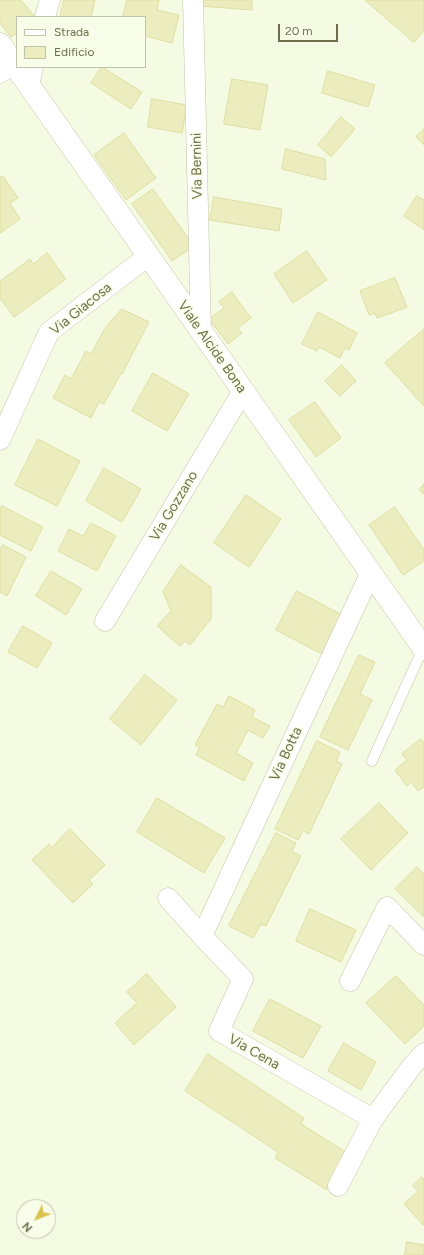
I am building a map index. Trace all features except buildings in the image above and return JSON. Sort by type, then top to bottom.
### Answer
[{"type":"street","points":[[46,16],[50,0]]},
{"type":"street","name":"Via Bernini","points":[[193,0],[201,332]]},
{"type":"street","name":"Viale Alcide Bona","points":[[0,44],[16,68]]},
{"type":"street","name":"Viale Alcide Bona","points":[[19,72],[424,648]]},
{"type":"street","name":"Via Giacosa","points":[[0,440],[49,332],[148,256]]},
{"type":"street","name":"Via Gozzano","points":[[105,621],[242,391]]},
{"type":"street","name":"Via Botta","points":[[202,936],[371,572]]},
{"type":"street","name":"Via Cena","points":[[168,898],[243,979],[218,1031],[373,1119]]},
{"type":"street","points":[[350,981],[387,907],[424,945]]},
{"type":"street","points":[[338,1186],[373,1119],[412,1066],[424,1053]]},
{"type":"lane","points":[[372,761],[424,648]]}]
